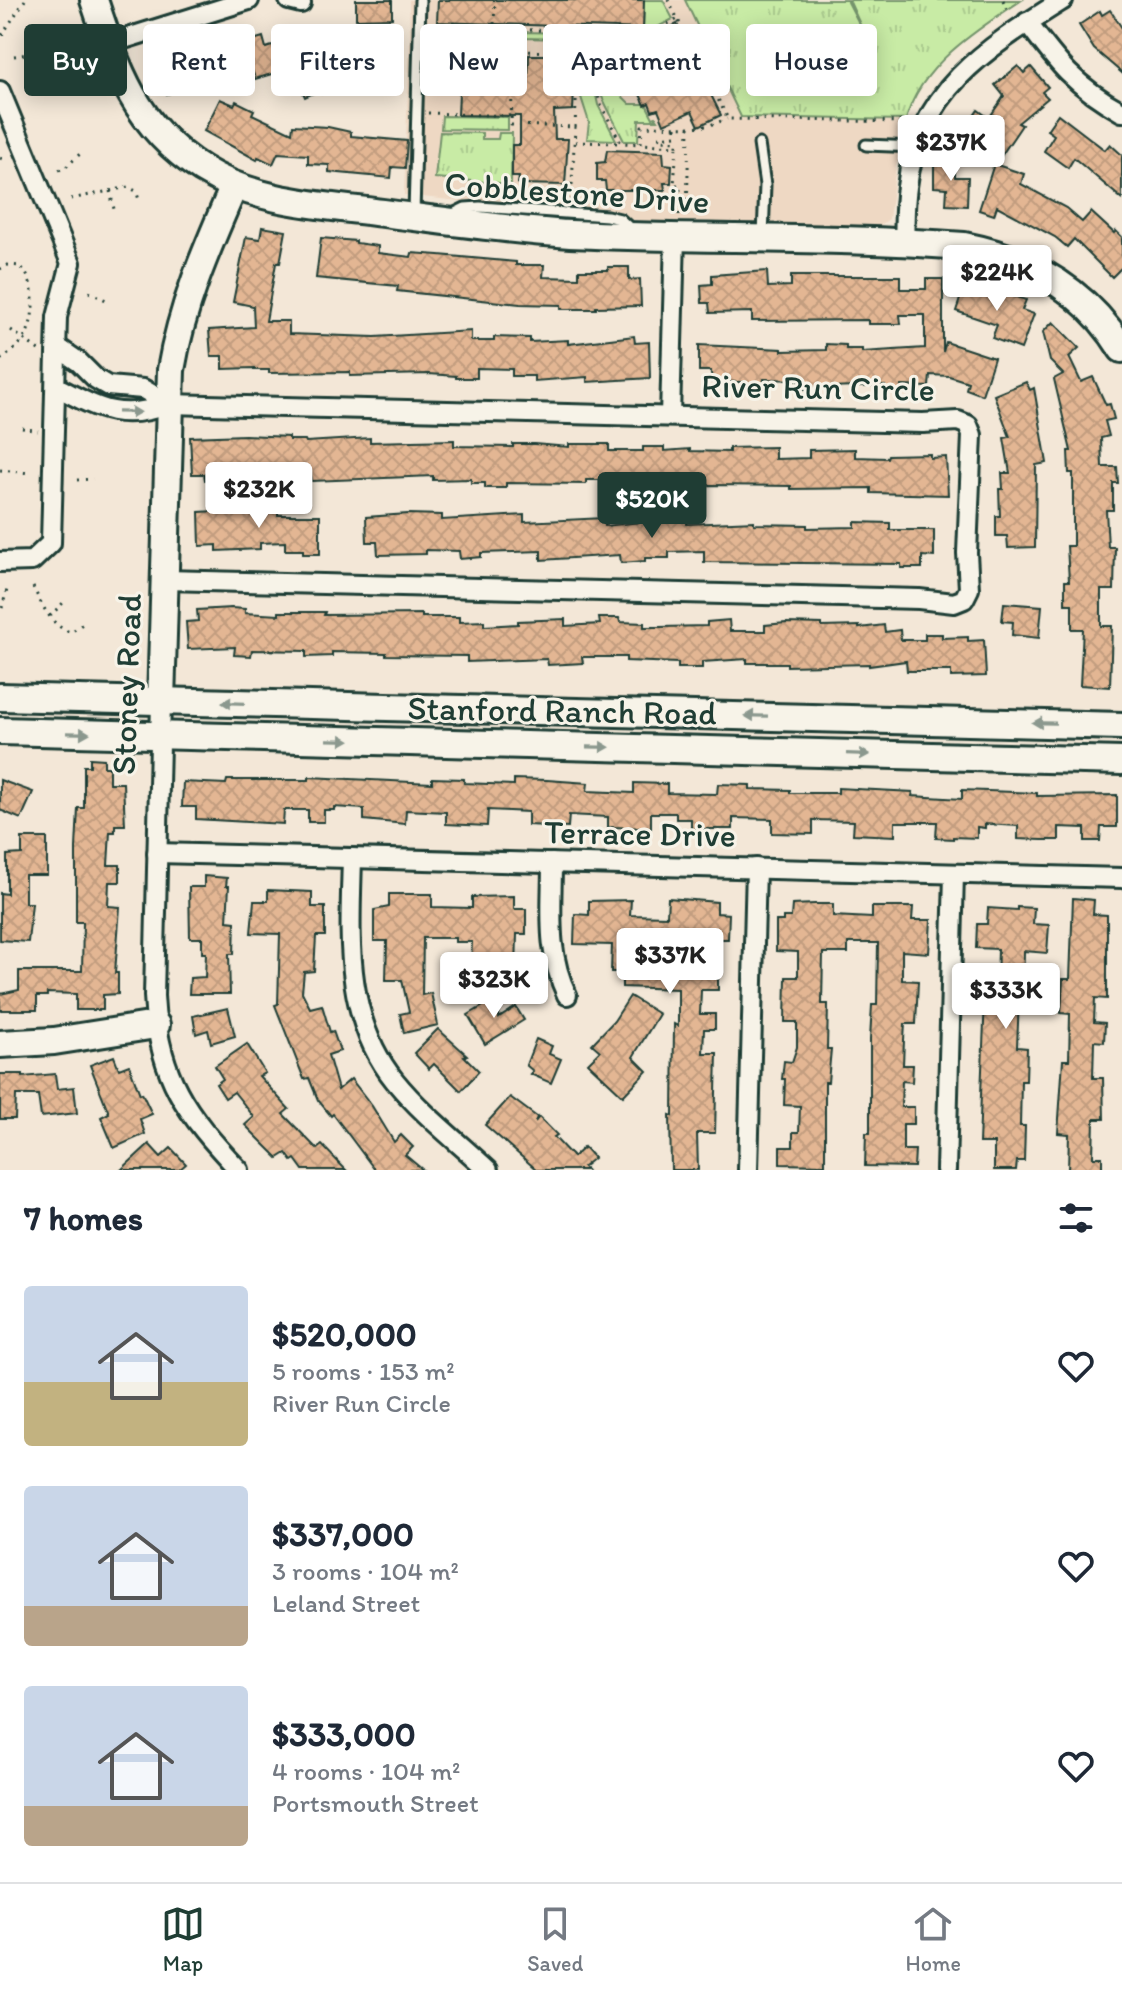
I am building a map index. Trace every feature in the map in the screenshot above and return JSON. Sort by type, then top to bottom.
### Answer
[{"type":"main road","name":"Cobblestone Drive","points":[[94,0],[102,24]]},
{"type":"main road","name":"Cobblestone Drive","points":[[127,88],[151,125],[185,157],[234,186],[290,201],[536,231],[638,236],[680,226],[763,240],[904,243],[987,250],[1028,264],[1052,277],[1094,312],[1122,349]]},
{"type":"main road","name":"Stoney Road","points":[[161,701],[171,370],[182,316],[234,186]]},
{"type":"main road","name":"Stanford Ranch Road","points":[[0,697],[1122,726]]},
{"type":"main road","name":"Stanford Ranch Road","points":[[0,731],[1122,761]]},
{"type":"main road","points":[[0,1044],[54,1041],[156,1025]]},
{"type":"street","points":[[127,38],[231,3],[249,0]]},
{"type":"street","points":[[904,243],[907,187],[916,147],[930,114],[958,77],[998,41],[1063,0]]},
{"type":"street","points":[[1027,22],[1068,75],[1122,112]]},
{"type":"street","points":[[0,91],[71,263],[57,317],[51,543],[32,561],[0,562]]},
{"type":"street","points":[[670,416],[680,226]]},
{"type":"street","points":[[57,355],[79,362],[108,386],[143,389],[169,404]]},
{"type":"street","points":[[57,387],[90,404],[115,412],[148,412],[169,404]]},
{"type":"street","name":"River Run Circle","points":[[165,580],[919,599],[954,603],[964,599],[969,589],[967,553],[972,435],[968,425],[958,421],[923,423],[169,404]]},
{"type":"street","name":"Stoney Road","points":[[161,701],[154,996],[156,1025],[169,1075],[179,1097],[193,1119],[239,1170]]},
{"type":"street","name":"Terrace Drive","points":[[157,853],[1122,878]]},
{"type":"street","points":[[352,858],[351,969],[371,1042],[395,1081],[488,1170]]},
{"type":"street","points":[[552,863],[551,942],[559,978],[567,995]]},
{"type":"street","points":[[748,1170],[756,868]]},
{"type":"street","points":[[946,1170],[954,874]]},
{"type":"lane","points":[[420,0],[420,24]]},
{"type":"lane","points":[[420,29],[417,113],[427,218]]},
{"type":"lane","points":[[759,144],[765,185],[763,240]]},
{"type":"lane","points":[[866,145],[916,147]]},
{"type":"path","points":[[2,35],[24,2],[18,0]]},
{"type":"path","points":[[494,24],[495,0]]},
{"type":"path","points":[[668,0],[728,119]]},
{"type":"path","points":[[1003,0],[1009,13]]},
{"type":"path","points":[[668,24],[678,19]]},
{"type":"path","points":[[14,56],[24,55]]},
{"type":"path","points":[[512,96],[511,125],[575,127]]},
{"type":"path","points":[[572,199],[576,96]]},
{"type":"path","points":[[598,96],[621,143]]},
{"type":"path","points":[[417,113],[512,116]]},
{"type":"path","points":[[641,144],[642,126],[707,126],[728,119],[906,122]]},
{"type":"path","points":[[676,127],[676,135],[660,137],[659,140],[677,141],[674,185],[680,185],[680,226]]},
{"type":"path","points":[[680,226],[689,127]]},
{"type":"path","points":[[575,142],[677,146]]},
{"type":"path","points":[[59,170],[81,153]]},
{"type":"path","points":[[71,199],[132,188],[140,202]]},
{"type":"path","points":[[110,191],[114,209]]},
{"type":"path","points":[[0,269],[17,265],[28,275],[33,322],[23,340],[0,360]]},
{"type":"path","points":[[89,292],[108,301]]},
{"type":"path","points":[[11,330],[23,340],[57,355]]},
{"type":"path","points":[[0,471],[30,473]]},
{"type":"path","points":[[77,480],[93,479]]},
{"type":"path","points":[[2,608],[8,586]]},
{"type":"path","points":[[33,587],[50,616],[66,632],[74,631],[84,623]]},
{"type":"path","points":[[50,616],[63,603]]},
{"type":"shaded area","points":[[409,0],[846,0],[858,24],[746,24],[746,96],[877,96],[877,61],[906,119],[911,121],[896,166],[889,219],[878,227],[863,228],[660,223],[404,195]]},
{"type":"green space","points":[[644,0],[663,0],[673,19],[664,24],[643,24]]},
{"type":"green space","points":[[685,0],[847,0],[859,24],[746,24],[746,96],[877,96],[877,24],[860,24],[849,0],[1022,0],[970,36],[937,66],[913,100],[906,120],[741,117],[730,94],[730,24],[696,24]]},
{"type":"green space","points":[[527,32],[543,32],[543,38],[527,38]]},
{"type":"green space","points":[[596,96],[616,140],[587,139],[589,122],[581,97]]},
{"type":"green space","points":[[602,96],[622,96],[630,104],[646,104],[653,118],[658,120],[639,120],[638,141],[624,141]]},
{"type":"green space","points":[[442,116],[508,117],[508,130],[441,129]]},
{"type":"green space","points":[[440,132],[482,133],[482,139],[498,139],[499,133],[512,133],[511,184],[435,178]]},
{"type":"building","points":[[356,0],[392,0],[392,18],[356,19]]},
{"type":"building","points":[[438,0],[644,0],[643,24],[543,26],[437,22]]},
{"type":"building","points":[[1110,10],[1122,28],[1122,73],[1094,49],[1079,25],[1100,11],[1102,15]]},
{"type":"building","points":[[263,37],[266,48],[271,46],[271,74],[255,79],[255,39]]},
{"type":"building","points":[[529,55],[543,55],[543,96],[574,96],[573,110],[554,111],[555,139],[568,139],[565,185],[518,184],[519,177],[512,177],[512,145],[520,145],[520,116],[458,115],[459,96],[527,96]]},
{"type":"building","points":[[1018,66],[1024,73],[1031,67],[1048,87],[1042,92],[1048,98],[1018,123],[1022,125],[1001,156],[964,130],[978,110],[989,118],[1004,96],[995,85]]},
{"type":"building","points":[[641,96],[712,96],[721,115],[699,126],[692,111],[664,124],[658,109],[652,111],[649,103],[645,105]]},
{"type":"building","points":[[220,99],[234,105],[236,101],[254,110],[252,114],[292,133],[293,125],[328,127],[351,132],[351,136],[407,141],[405,168],[392,167],[391,178],[329,172],[329,165],[308,164],[308,155],[278,153],[273,164],[258,157],[257,160],[204,131]]},
{"type":"building","points":[[1058,114],[1105,150],[1110,144],[1122,155],[1122,199],[1074,158],[1068,168],[1044,151],[1054,135],[1047,130]]},
{"type":"building","points":[[607,150],[663,152],[664,164],[672,165],[671,183],[664,183],[665,190],[606,190],[605,181],[597,181],[597,163],[605,162]]},
{"type":"building","points":[[934,160],[955,160],[955,177],[968,177],[967,206],[946,205],[947,188],[934,187]]},
{"type":"building","points":[[994,164],[1024,174],[1021,184],[1066,208],[1082,222],[1091,212],[1114,233],[1116,231],[1122,237],[1122,267],[1112,277],[1074,239],[1067,247],[1055,237],[997,206],[994,215],[979,210]]},
{"type":"building","points":[[262,227],[286,231],[280,263],[276,263],[266,321],[289,321],[289,334],[375,337],[471,331],[471,341],[494,341],[494,337],[530,338],[530,342],[568,340],[568,344],[634,336],[635,343],[649,342],[650,378],[587,382],[587,377],[534,381],[534,376],[512,376],[512,369],[477,368],[477,378],[429,374],[350,376],[350,372],[269,373],[269,370],[254,368],[223,369],[223,356],[211,356],[209,330],[254,327],[253,306],[233,302],[246,237],[260,239]]},
{"type":"building","points":[[321,238],[356,241],[378,246],[378,253],[411,257],[412,253],[516,262],[516,265],[544,265],[543,277],[579,278],[579,270],[629,267],[629,280],[640,279],[641,306],[561,309],[561,305],[520,304],[397,291],[398,286],[316,278]]},
{"type":"building","points":[[767,271],[768,287],[791,286],[791,276],[900,276],[900,289],[926,289],[926,279],[943,279],[943,352],[946,342],[994,358],[982,395],[966,389],[968,382],[949,376],[930,375],[929,387],[902,386],[902,391],[885,391],[885,386],[800,389],[799,380],[764,379],[763,386],[746,386],[746,382],[711,382],[711,371],[699,371],[699,345],[782,351],[826,350],[826,344],[846,345],[846,349],[862,349],[862,352],[925,348],[925,315],[900,315],[901,324],[868,324],[868,320],[752,321],[752,312],[710,313],[709,303],[702,303],[701,285],[712,284],[712,275]]},
{"type":"building","points":[[966,281],[1026,300],[1022,310],[1034,314],[1021,349],[992,338],[997,325],[956,311]]},
{"type":"building","points":[[1053,322],[1079,348],[1069,357],[1081,382],[1093,377],[1106,405],[1110,404],[1114,419],[1105,421],[1109,436],[1101,438],[1102,467],[1117,467],[1118,483],[1113,483],[1113,510],[1106,510],[1108,547],[1115,547],[1114,590],[1101,590],[1101,626],[1112,626],[1110,687],[1080,685],[1083,629],[1072,629],[1072,604],[1065,604],[1065,581],[1069,581],[1067,546],[1073,546],[1073,473],[1069,473],[1068,451],[1071,451],[1054,379],[1063,374],[1050,361],[1043,332]]},
{"type":"building","points":[[1026,382],[1030,390],[1034,388],[1047,463],[1036,465],[1035,547],[1008,548],[1007,536],[996,536],[996,516],[1000,516],[1002,473],[1010,473],[1004,438],[1010,437],[994,395]]},
{"type":"building","points":[[190,437],[289,437],[289,440],[306,442],[370,438],[370,442],[454,440],[454,446],[513,447],[513,444],[534,444],[569,447],[569,444],[609,444],[609,451],[643,451],[643,447],[664,447],[664,451],[729,452],[729,448],[775,447],[775,459],[809,458],[809,450],[855,449],[855,457],[930,454],[930,458],[946,457],[948,495],[871,493],[871,488],[791,489],[791,486],[711,485],[691,486],[691,492],[643,496],[643,488],[614,487],[613,480],[586,480],[586,484],[506,483],[506,488],[485,488],[485,483],[471,483],[471,479],[433,480],[433,476],[312,481],[311,475],[271,476],[271,473],[226,472],[227,478],[205,480],[204,474],[192,474]]},
{"type":"building","points":[[199,512],[278,512],[278,515],[320,515],[320,554],[285,550],[285,542],[260,543],[260,549],[217,551],[217,545],[200,546]]},
{"type":"building","points":[[442,515],[442,520],[524,515],[524,522],[604,518],[605,526],[687,520],[687,524],[754,521],[754,524],[807,525],[807,528],[855,527],[855,522],[890,523],[890,530],[934,530],[934,557],[922,556],[922,568],[901,568],[901,564],[704,562],[704,551],[669,552],[669,558],[645,558],[645,561],[621,563],[620,555],[541,560],[541,551],[481,553],[481,557],[460,559],[459,551],[426,550],[426,554],[378,555],[377,542],[367,542],[366,517]]},
{"type":"building","points":[[1004,603],[1042,606],[1039,638],[1012,635],[1013,622],[1002,621]]},
{"type":"building","points":[[245,609],[245,613],[279,615],[279,612],[422,614],[422,617],[459,617],[459,622],[484,621],[484,626],[565,619],[565,626],[600,624],[599,618],[644,623],[644,627],[707,626],[707,622],[729,620],[730,631],[765,631],[765,625],[786,623],[859,628],[884,625],[885,632],[900,630],[901,640],[925,640],[925,634],[942,634],[942,638],[984,640],[986,676],[951,677],[951,671],[907,671],[906,661],[869,666],[787,666],[787,663],[747,663],[747,659],[702,662],[702,668],[678,668],[678,663],[626,661],[626,657],[582,657],[583,663],[548,665],[547,659],[467,662],[467,656],[332,652],[332,656],[306,657],[306,651],[252,650],[251,656],[234,655],[235,647],[188,649],[186,622],[198,621],[197,610]]},
{"type":"building","points":[[90,758],[104,759],[104,767],[109,767],[109,783],[123,783],[125,825],[115,825],[115,832],[110,832],[108,865],[120,865],[120,882],[109,882],[108,906],[120,907],[115,973],[118,973],[118,994],[103,995],[103,1010],[76,1010],[76,994],[47,993],[47,996],[37,996],[37,1010],[0,1010],[0,994],[19,990],[19,971],[82,971],[83,922],[76,922],[76,848],[78,808],[84,808],[84,766],[90,766]]},
{"type":"building","points":[[309,777],[432,783],[432,778],[464,779],[464,783],[514,785],[514,779],[547,780],[588,783],[587,791],[634,793],[634,783],[667,784],[667,793],[717,794],[718,784],[790,790],[790,793],[838,793],[838,788],[913,792],[912,796],[962,799],[962,790],[1037,793],[1037,796],[1117,795],[1117,827],[1101,827],[1100,841],[1085,841],[1085,828],[1059,827],[1059,840],[1042,840],[1018,839],[1018,826],[985,824],[985,828],[977,827],[977,838],[953,839],[936,838],[937,822],[895,822],[895,836],[853,834],[854,821],[813,820],[813,834],[772,833],[772,819],[733,818],[733,829],[691,829],[691,819],[676,819],[676,813],[651,813],[651,828],[608,827],[608,817],[569,815],[568,827],[528,825],[528,812],[488,810],[487,826],[446,824],[446,812],[406,810],[405,824],[364,820],[364,809],[334,807],[334,810],[324,810],[324,822],[308,822],[308,810],[284,810],[283,824],[196,819],[196,807],[182,807],[183,782],[226,784],[227,780],[309,780]]},
{"type":"building","points":[[0,780],[33,792],[21,819],[0,810]]},
{"type":"building","points":[[22,838],[47,838],[47,875],[25,875],[25,903],[32,903],[28,942],[0,940],[0,893],[7,894],[7,855],[22,854]]},
{"type":"building","points":[[204,876],[227,878],[226,886],[229,886],[227,921],[235,922],[234,954],[229,954],[230,994],[189,994],[190,978],[205,977],[206,953],[202,953],[202,938],[190,938],[189,887],[204,887]]},
{"type":"building","points":[[268,890],[312,892],[312,907],[325,907],[325,936],[316,936],[314,971],[304,972],[302,992],[310,1008],[322,1005],[330,1032],[333,1031],[340,1051],[328,1055],[338,1090],[351,1079],[394,1142],[401,1135],[413,1147],[405,1155],[423,1170],[375,1170],[333,1114],[331,1116],[318,1100],[309,1078],[304,1079],[275,1005],[278,1004],[280,934],[251,933],[254,901],[268,901]]},
{"type":"building","points":[[389,894],[432,894],[432,907],[472,908],[472,897],[514,896],[514,909],[526,909],[526,934],[517,934],[516,971],[501,970],[500,988],[470,987],[472,942],[455,942],[455,938],[423,938],[422,995],[431,993],[438,1025],[404,1033],[400,1014],[409,1012],[402,980],[386,980],[387,941],[374,941],[374,910],[389,907]]},
{"type":"building","points":[[668,898],[717,902],[717,913],[729,914],[728,939],[712,939],[712,946],[705,946],[704,973],[718,973],[718,990],[701,990],[700,1014],[715,1014],[715,1029],[704,1029],[703,1053],[717,1053],[715,1133],[697,1133],[698,1170],[671,1170],[670,1115],[673,1116],[674,1024],[678,1026],[678,989],[622,987],[622,972],[611,972],[612,945],[574,944],[575,914],[589,915],[589,901],[631,900],[630,915],[667,916]]},
{"type":"building","points":[[1073,898],[1094,900],[1093,914],[1107,915],[1107,999],[1095,998],[1094,1022],[1105,1023],[1104,1042],[1094,1041],[1093,1078],[1103,1078],[1104,1119],[1094,1119],[1093,1157],[1102,1157],[1102,1170],[1068,1170],[1069,1134],[1058,1133],[1063,1060],[1069,1060],[1070,1014],[1061,1013],[1063,979],[1070,979]]},
{"type":"building","points":[[833,904],[833,916],[872,918],[872,907],[913,907],[912,920],[931,920],[929,953],[902,951],[902,980],[918,981],[916,1024],[905,1024],[904,1040],[903,1065],[913,1065],[912,1082],[902,1081],[901,1107],[914,1107],[914,1124],[903,1124],[903,1150],[915,1150],[914,1167],[865,1166],[866,1133],[870,1133],[870,1039],[872,1005],[877,1005],[878,943],[848,943],[848,953],[823,953],[822,1004],[828,1004],[827,1049],[831,1049],[828,1082],[825,1082],[825,1165],[780,1164],[780,1147],[793,1147],[793,1132],[799,1132],[800,1106],[784,1105],[785,1079],[782,1079],[784,1061],[792,1062],[797,1047],[797,1022],[785,1022],[786,977],[798,977],[798,952],[776,951],[776,921],[791,917],[792,905]]},
{"type":"building","points":[[1017,907],[1034,908],[1033,924],[1049,925],[1047,953],[1024,951],[1023,999],[1019,999],[1017,1047],[1027,1048],[1026,1081],[1021,1081],[1020,1126],[1025,1126],[1024,1161],[1017,1161],[1016,1170],[994,1170],[994,1143],[979,1143],[985,998],[982,998],[982,983],[997,983],[998,949],[976,948],[977,924],[987,924],[988,908],[1017,910]]},
{"type":"building","points":[[500,996],[499,1018],[516,1007],[524,1020],[485,1044],[468,1015]]},
{"type":"building","points":[[630,996],[659,1014],[633,1057],[647,1071],[623,1096],[588,1063],[600,1051],[592,1044],[614,1021]]},
{"type":"building","points":[[228,1008],[235,1036],[211,1043],[208,1030],[196,1034],[193,1016]]},
{"type":"building","points":[[438,1029],[467,1055],[464,1056],[479,1071],[461,1091],[434,1064],[429,1069],[414,1053]]},
{"type":"building","points":[[536,1039],[552,1046],[549,1054],[561,1059],[551,1083],[530,1074],[533,1071],[526,1065]]},
{"type":"building","points":[[247,1044],[265,1073],[259,1076],[289,1109],[283,1114],[317,1149],[322,1145],[346,1170],[303,1170],[286,1153],[278,1158],[245,1125],[254,1117],[234,1092],[225,1098],[216,1084],[223,1079],[215,1066]]},
{"type":"building","points":[[114,1056],[119,1069],[129,1065],[152,1114],[140,1119],[145,1134],[114,1148],[101,1117],[109,1113],[90,1065]]},
{"type":"building","points":[[0,1074],[23,1074],[23,1077],[55,1074],[57,1089],[74,1087],[77,1113],[41,1117],[38,1095],[16,1095],[15,1119],[0,1119]]},
{"type":"building","points":[[510,1097],[537,1117],[535,1122],[539,1117],[573,1157],[584,1147],[594,1158],[583,1167],[586,1170],[537,1170],[485,1125]]},
{"type":"building","points":[[149,1144],[161,1157],[171,1148],[186,1164],[179,1170],[121,1170]]}]
